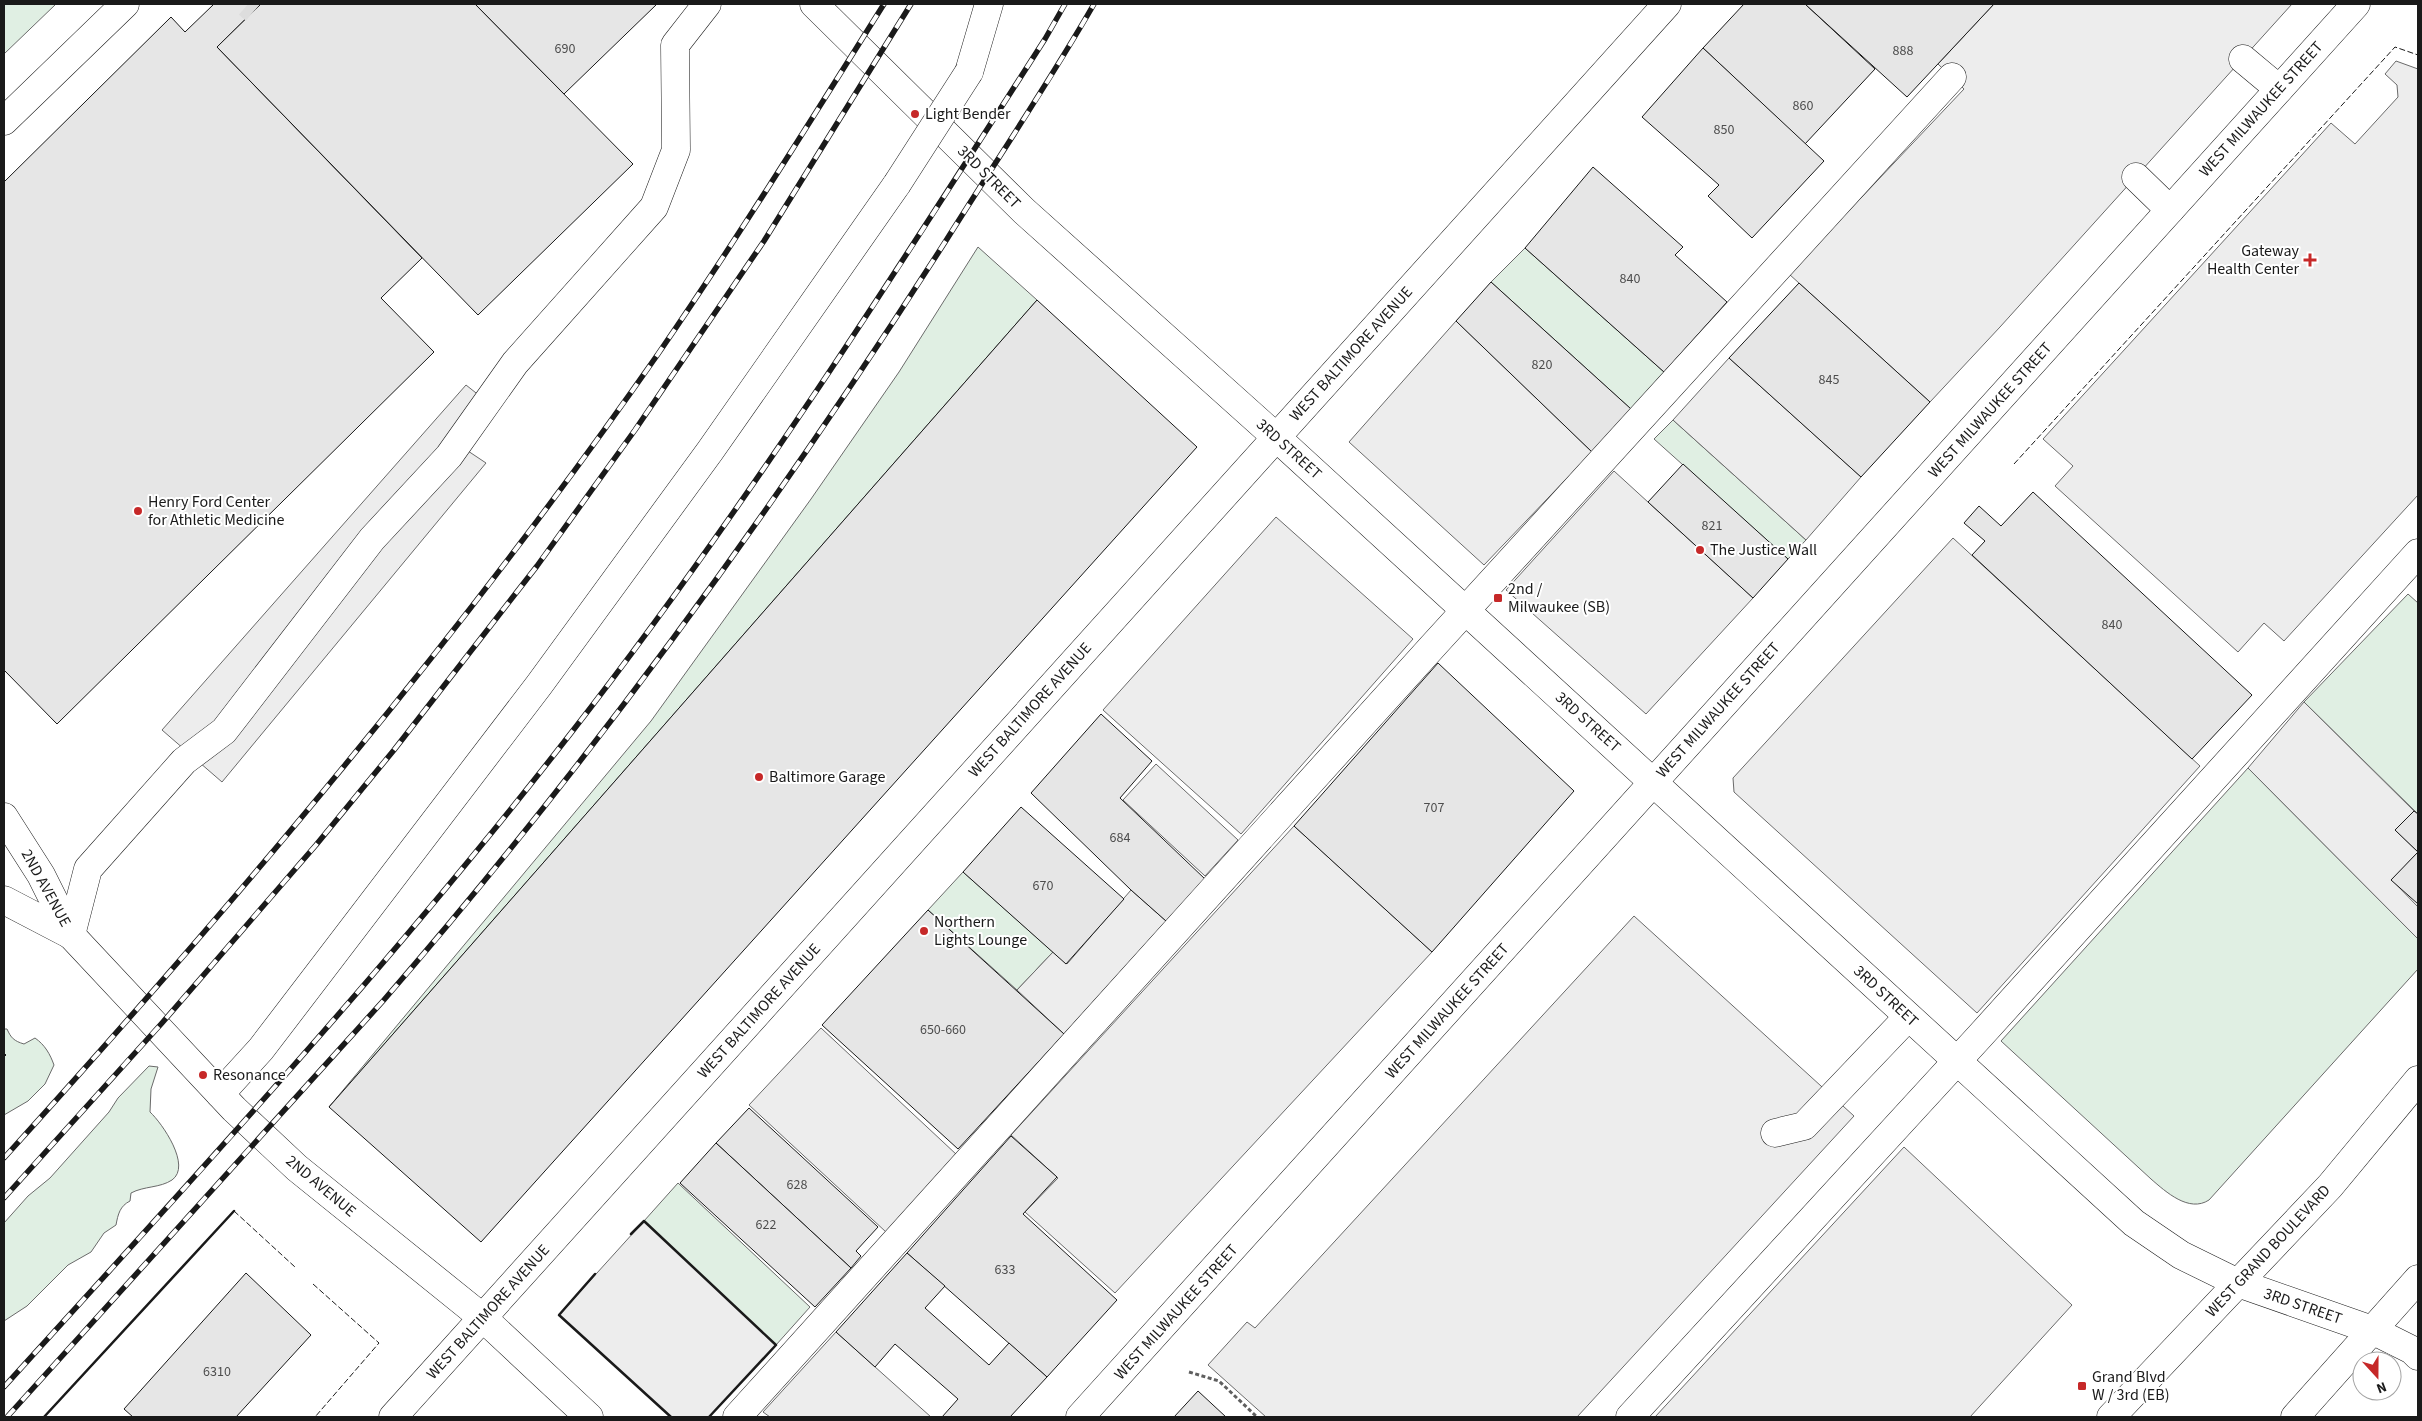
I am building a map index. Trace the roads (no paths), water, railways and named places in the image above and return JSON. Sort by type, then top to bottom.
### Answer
[{"type":"street","points":[[4,121],[125,4]]},
{"type":"street","points":[[71,935],[88,870],[184,761],[224,731],[372,539],[449,456],[515,363],[654,207],[676,150],[676,45],[707,4]]},
{"type":"street","name":"3RD STREET","points":[[814,4],[1024,211],[1466,610],[2134,1223],[2180,1254],[2238,1283],[2372,1330],[2412,1350],[2418,1356]]},
{"type":"street","points":[[220,1094],[261,1049],[539,685],[710,451],[897,184],[970,72],[989,4]]},
{"type":"street","name":"WEST BALTIMORE AVENUE","points":[[393,1417],[1666,4]]},
{"type":"street","name":"WEST MILWAUKEE STREET","points":[[1080,1417],[2356,4]]},
{"type":"street","points":[[2243,59],[2279,90]]},
{"type":"street","points":[[737,1417],[1466,610],[1952,77]]},
{"type":"street","points":[[2136,177],[2170,210]]},
{"type":"street","points":[[1630,1417],[1957,1062],[2418,552]]},
{"type":"street","name":"2ND AVENUE","points":[[4,817],[41,875],[71,935],[220,1094],[297,1168],[483,1318],[589,1417]]},
{"type":"street","name":"2ND AVENUE","points":[[4,900],[71,935]]},
{"type":"street","points":[[1775,1133],[1804,1126],[1908,1016]]},
{"type":"street","name":"WEST GRAND BOULEVARD","points":[[2111,1417],[2330,1186],[2418,1080]]},
{"type":"street","points":[[2295,1417],[2418,1279]]},
{"type":"tunnel","points":[[248,4],[255,10]]},
{"type":"railway","points":[[4,1158],[91,1062],[261,866],[425,666],[505,563],[583,460],[658,354],[773,180],[884,4]]},
{"type":"railway","points":[[4,1198],[162,1023],[316,845],[394,750],[537,566],[635,430],[764,241],[911,4]]},
{"type":"railway","points":[[4,1387],[222,1146],[365,984],[504,818],[571,733],[697,564],[816,391],[1045,39],[1065,4]]},
{"type":"railway","points":[[7,1417],[383,1001],[460,911],[608,725],[679,630],[816,437],[947,239],[1094,4]]},
{"type":"place","name":"Light Bender","points":[[915,114]]},
{"type":"place","name":"Gateway Health Center","points":[[2310,260]]},
{"type":"place","name":"Henry Ford Center for Athletic Medicine","points":[[138,511]]},
{"type":"place","name":"The Justice Wall","points":[[1700,550]]},
{"type":"place","name":"2nd / Milwaukee (SB)","points":[[1498,598]]},
{"type":"place","name":"Baltimore Garage","points":[[759,777]]},
{"type":"place","name":"Northern Lights Lounge","points":[[924,931]]},
{"type":"place","name":"Resonance","points":[[203,1075]]},
{"type":"place","name":"Grand Blvd W / 3rd (EB)","points":[[2082,1386]]}]
